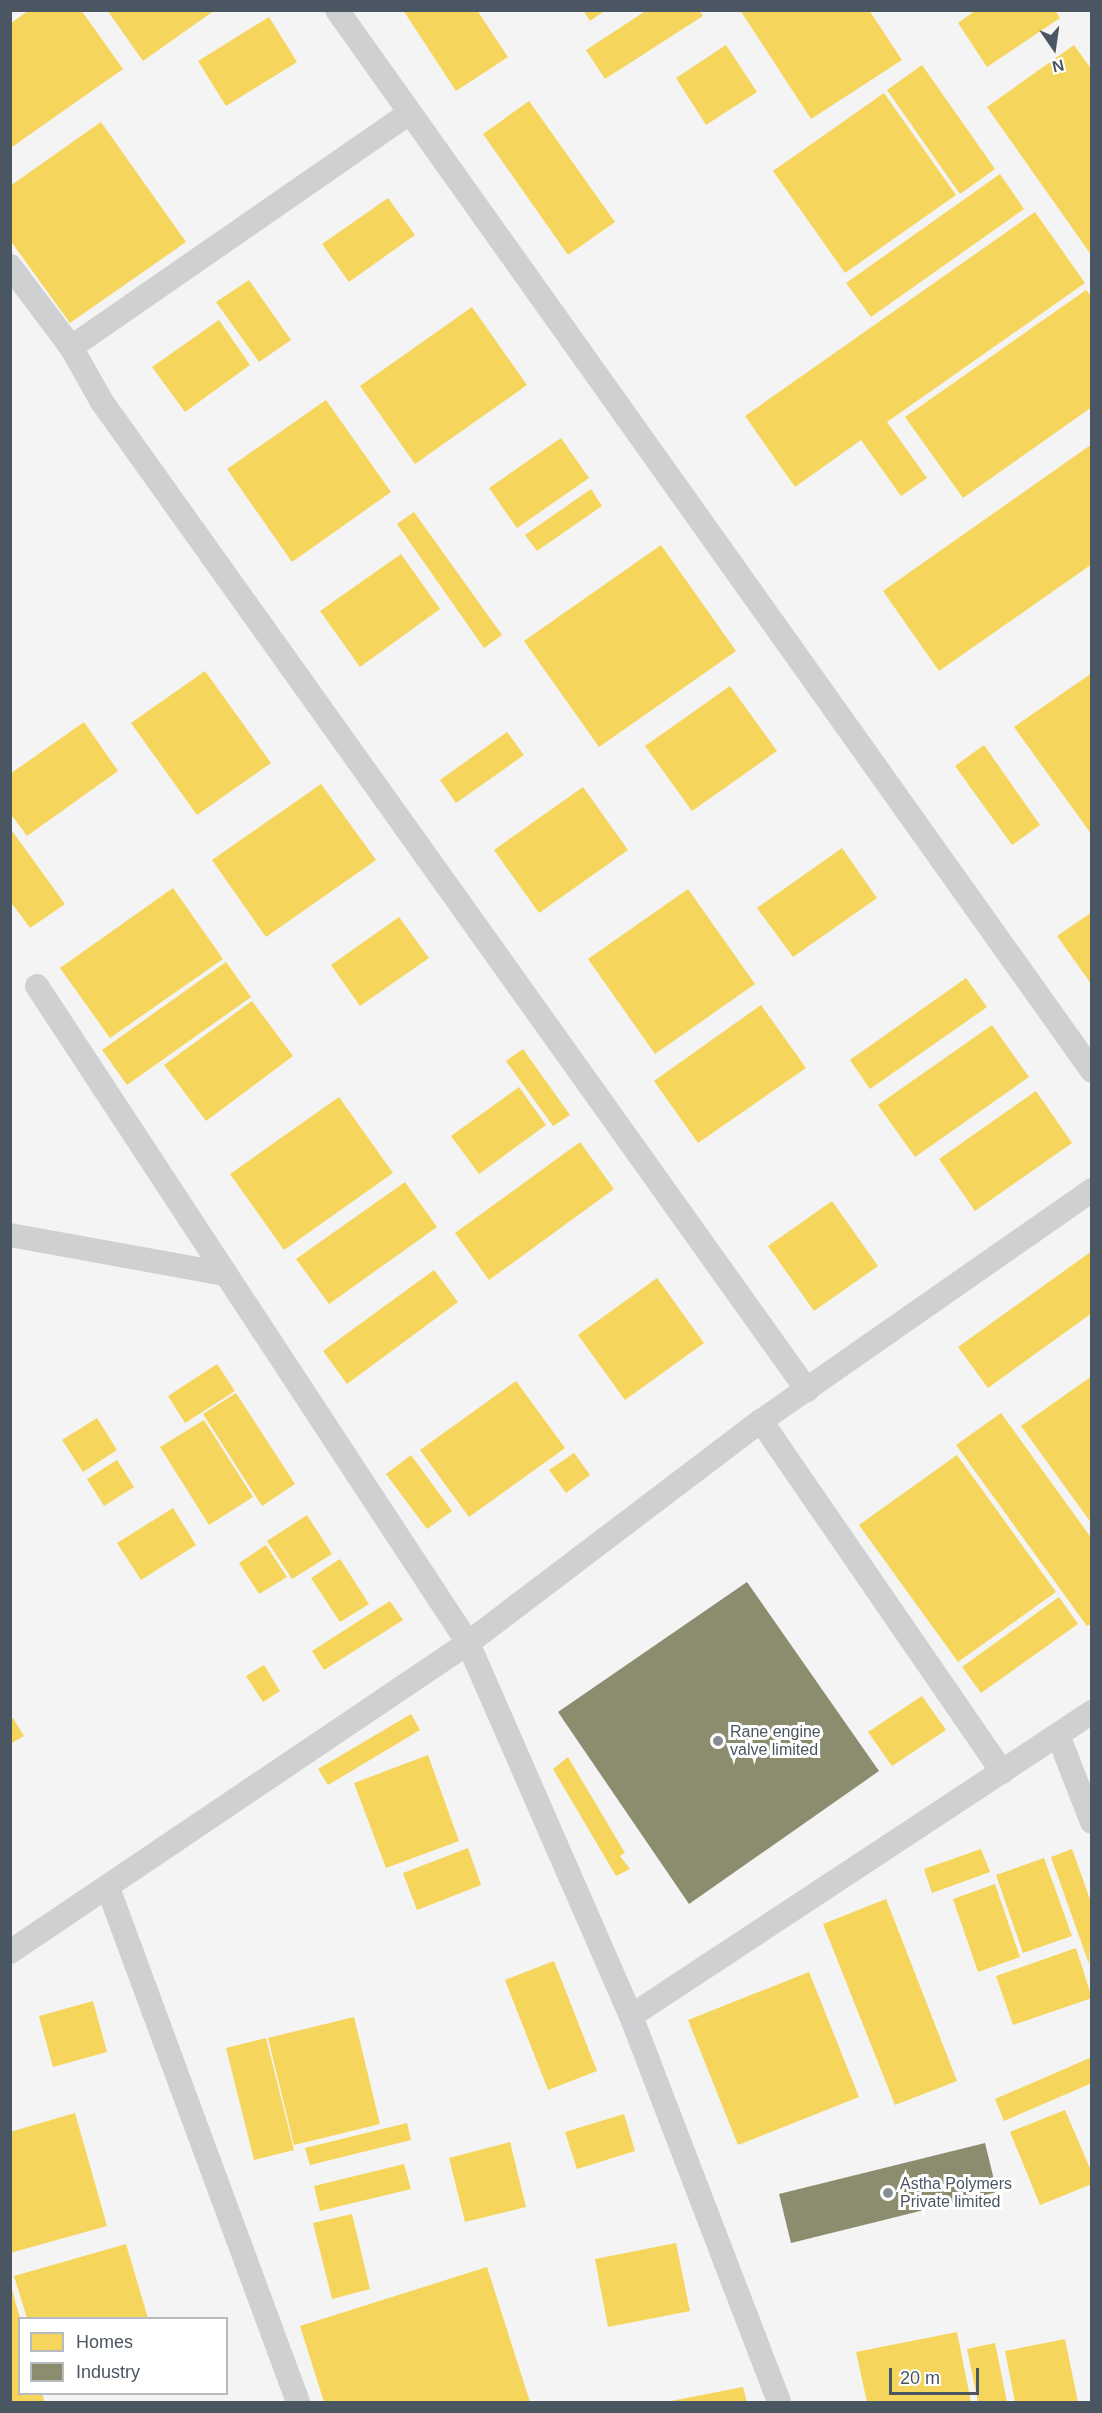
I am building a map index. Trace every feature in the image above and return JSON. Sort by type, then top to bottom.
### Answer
[{"type":"street","points":[[337,10],[408,114],[1092,1071]]},
{"type":"street","points":[[71,347],[408,114]]},
{"type":"street","points":[[10,266],[71,347],[102,402],[807,1390]]},
{"type":"street","points":[[37,986],[468,1643],[631,2016],[779,2403]]},
{"type":"street","points":[[10,1952],[468,1643],[760,1421],[1092,1190]]},
{"type":"street","points":[[10,1235],[225,1274]]},
{"type":"street","points":[[760,1421],[1002,1772]]},
{"type":"street","points":[[631,2016],[1092,1712]]},
{"type":"street","points":[[1058,1735],[1092,1822]]},
{"type":"street","points":[[108,1888],[298,2403]]},
{"type":"building: Homes","points":[[29,10],[81,10],[123,69],[12,147],[10,24]]},
{"type":"building: Homes","points":[[107,10],[215,10],[143,61]]},
{"type":"building: Homes","points":[[403,10],[477,10],[508,57],[456,91]]},
{"type":"building: Homes","points":[[583,10],[606,10],[590,21]]},
{"type":"building: Homes","points":[[647,10],[699,10],[703,16],[605,79],[586,50]]},
{"type":"building: Homes","points":[[740,10],[869,10],[902,60],[811,119]]},
{"type":"building: Homes","points":[[976,10],[1055,10],[1060,18],[987,67],[958,23]]},
{"type":"building: Homes","points":[[269,17],[297,62],[226,106],[198,61]]},
{"type":"building: Homes","points":[[726,45],[757,92],[706,125],[676,78]]},
{"type":"building: Homes","points":[[1074,45],[1092,70],[1092,256],[987,107]]},
{"type":"building: Homes","points":[[922,65],[995,169],[960,194],[887,90]]},
{"type":"building: Homes","points":[[884,93],[956,195],[845,273],[773,171]]},
{"type":"building: Homes","points":[[529,101],[615,222],[568,255],[483,134]]},
{"type":"building: Homes","points":[[101,122],[186,242],[70,323],[10,240],[10,186]]},
{"type":"building: Homes","points":[[1000,174],[1024,209],[871,317],[846,283]]},
{"type":"building: Homes","points":[[388,198],[415,235],[349,282],[322,244]]},
{"type":"building: Homes","points":[[1035,212],[1085,283],[887,422],[927,478],[901,496],[861,440],[795,487],[745,416]]},
{"type":"building: Homes","points":[[249,280],[291,340],[259,362],[216,302]]},
{"type":"building: Homes","points":[[1086,290],[1092,297],[1092,407],[963,498],[905,417]]},
{"type":"building: Homes","points":[[472,307],[527,385],[415,464],[360,386]]},
{"type":"building: Homes","points":[[219,320],[250,365],[185,412],[152,367]]},
{"type":"building: Homes","points":[[326,400],[391,492],[292,562],[227,469]]},
{"type":"building: Homes","points":[[561,438],[589,478],[517,528],[489,488]]},
{"type":"building: Homes","points":[[1092,444],[1092,564],[939,671],[883,591]]},
{"type":"building: Homes","points":[[591,489],[602,506],[537,551],[525,535]]},
{"type":"building: Homes","points":[[414,512],[502,635],[484,648],[397,524]]},
{"type":"building: Homes","points":[[661,545],[736,651],[599,747],[524,641]]},
{"type":"building: Homes","points":[[401,554],[440,609],[360,667],[320,611]]},
{"type":"building: Homes","points":[[205,671],[271,763],[197,815],[131,723]]},
{"type":"building: Homes","points":[[1092,673],[1092,835],[1014,727]]},
{"type":"building: Homes","points":[[730,686],[777,751],[692,811],[645,746]]},
{"type":"building: Homes","points":[[84,722],[118,771],[27,836],[10,813],[10,774]]},
{"type":"building: Homes","points":[[507,732],[524,755],[456,803],[440,780]]},
{"type":"building: Homes","points":[[984,745],[1040,825],[1012,845],[955,766]]},
{"type":"building: Homes","points":[[321,784],[376,860],[266,937],[212,860]]},
{"type":"building: Homes","points":[[583,787],[628,850],[539,913],[494,850]]},
{"type":"building: Homes","points":[[10,828],[65,904],[30,928],[10,901]]},
{"type":"building: Homes","points":[[842,848],[877,898],[793,957],[757,908]]},
{"type":"building: Homes","points":[[173,888],[223,959],[110,1038],[60,968]]},
{"type":"building: Homes","points":[[688,889],[755,984],[655,1054],[588,959]]},
{"type":"building: Homes","points":[[1092,912],[1092,985],[1057,936]]},
{"type":"building: Homes","points":[[399,917],[429,958],[360,1006],[331,965]]},
{"type":"building: Homes","points":[[226,962],[251,997],[127,1085],[102,1050]]},
{"type":"building: Homes","points":[[966,978],[987,1007],[870,1089],[850,1060]]},
{"type":"building: Homes","points":[[252,1001],[293,1056],[206,1121],[164,1065]]},
{"type":"building: Homes","points":[[761,1005],[806,1068],[698,1143],[654,1081]]},
{"type":"building: Homes","points":[[992,1025],[1029,1077],[915,1157],[878,1105]]},
{"type":"building: Homes","points":[[523,1049],[570,1115],[553,1126],[506,1061]]},
{"type":"building: Homes","points":[[519,1087],[546,1125],[479,1174],[451,1136]]},
{"type":"building: Homes","points":[[1036,1091],[1072,1143],[975,1211],[939,1159]]},
{"type":"building: Homes","points":[[339,1097],[393,1173],[284,1250],[230,1174]]},
{"type":"building: Homes","points":[[580,1142],[614,1189],[489,1280],[455,1233]]},
{"type":"building: Homes","points":[[405,1182],[437,1227],[329,1304],[296,1259]]},
{"type":"building: Homes","points":[[832,1201],[878,1266],[814,1311],[768,1246]]},
{"type":"building: Homes","points":[[1092,1251],[1092,1313],[988,1388],[958,1347]]},
{"type":"building: Homes","points":[[434,1270],[458,1302],[347,1384],[323,1351]]},
{"type":"building: Homes","points":[[657,1278],[704,1343],[625,1400],[578,1335]]},
{"type":"building: Homes","points":[[217,1364],[235,1391],[185,1423],[168,1396]]},
{"type":"building: Homes","points":[[1092,1376],[1092,1524],[1021,1426]]},
{"type":"building: Homes","points":[[516,1381],[565,1448],[469,1517],[420,1450]]},
{"type":"building: Homes","points":[[236,1393],[295,1484],[262,1506],[203,1414]]},
{"type":"building: Homes","points":[[1001,1413],[1092,1539],[1092,1623],[1087,1626],[956,1445]]},
{"type":"building: Homes","points":[[97,1418],[117,1450],[83,1472],[62,1440]]},
{"type":"building: Homes","points":[[204,1420],[253,1497],[209,1525],[160,1447]]},
{"type":"building: Homes","points":[[574,1453],[590,1475],[566,1493],[549,1470]]},
{"type":"building: Homes","points":[[411,1455],[452,1511],[427,1529],[386,1474]]},
{"type":"building: Homes","points":[[957,1455],[1056,1592],[958,1662],[859,1525]]},
{"type":"building: Homes","points":[[117,1460],[134,1487],[104,1506],[87,1479]]},
{"type":"building: Homes","points":[[173,1508],[196,1545],[141,1580],[117,1543]]},
{"type":"building: Homes","points":[[307,1515],[332,1554],[292,1579],[267,1541]]},
{"type":"building: Homes","points":[[266,1545],[287,1577],[259,1594],[239,1563]]},
{"type":"building: Homes","points":[[340,1559],[369,1604],[340,1622],[311,1578]]},
{"type":"building: Homes","points":[[1059,1597],[1078,1624],[981,1693],[962,1667]]},
{"type":"building: Homes","points":[[390,1601],[403,1620],[324,1670],[312,1651]]},
{"type":"building: Homes","points":[[264,1665],[280,1691],[263,1702],[246,1676]]},
{"type":"building: Homes","points":[[922,1696],[946,1730],[892,1766],[868,1732]]},
{"type":"building: Homes","points":[[411,1714],[420,1730],[328,1785],[318,1769]]},
{"type":"building: Homes","points":[[13,1718],[24,1736],[10,1744],[10,1720]]},
{"type":"building: Homes","points":[[428,1755],[459,1841],[386,1868],[354,1783]]},
{"type":"building: Homes","points":[[568,1757],[625,1853],[620,1856],[630,1869],[616,1876],[553,1769]]},
{"type":"building: Homes","points":[[468,1848],[481,1885],[417,1910],[403,1873]]},
{"type":"building: Homes","points":[[981,1849],[990,1872],[932,1893],[924,1869]]},
{"type":"building: Homes","points":[[1072,1849],[1092,1905],[1089,1964],[1051,1857]]},
{"type":"building: Homes","points":[[1044,1858],[1072,1936],[1023,1953],[996,1875]]},
{"type":"building: Homes","points":[[995,1884],[1020,1957],[978,1972],[953,1899]]},
{"type":"building: Homes","points":[[886,1899],[957,2081],[895,2105],[823,1924]]},
{"type":"building: Homes","points":[[1076,1948],[1092,1998],[1013,2025],[996,1976]]},
{"type":"building: Homes","points":[[554,1961],[597,2071],[548,2090],[505,1980]]},
{"type":"building: Homes","points":[[809,1972],[859,2097],[738,2145],[688,2020]]},
{"type":"building: Homes","points":[[93,2001],[107,2052],[53,2067],[39,2016]]},
{"type":"building: Homes","points":[[354,2017],[380,2124],[294,2145],[268,2038]]},
{"type":"building: Homes","points":[[266,2038],[294,2150],[254,2160],[226,2048]]},
{"type":"building: Homes","points":[[1092,2057],[1092,2083],[1004,2121],[995,2099]]},
{"type":"building: Homes","points":[[1065,2110],[1092,2173],[1092,2184],[1040,2205],[1010,2132]]},
{"type":"building: Homes","points":[[75,2113],[107,2226],[10,2253],[10,2132]]},
{"type":"building: Homes","points":[[624,2114],[635,2151],[577,2169],[565,2132]]},
{"type":"building: Homes","points":[[407,2123],[411,2140],[310,2165],[305,2148]]},
{"type":"building: Homes","points":[[510,2142],[526,2207],[465,2222],[449,2158]]},
{"type":"building: Homes","points":[[404,2164],[411,2189],[320,2211],[314,2186]]},
{"type":"building: Homes","points":[[352,2214],[370,2289],[332,2299],[313,2223]]},
{"type":"building: Homes","points":[[676,2243],[690,2311],[608,2327],[595,2259]]},
{"type":"building: Homes","points":[[126,2244],[148,2317],[27,2317],[14,2276]]},
{"type":"building: Homes","points":[[487,2267],[530,2402],[324,2402],[300,2326]]},
{"type":"building: Homes","points":[[11,2286],[20,2317],[18,2395],[42,2395],[45,2402],[10,2402]]},
{"type":"building: Homes","points":[[957,2332],[971,2402],[867,2402],[856,2352]]},
{"type":"building: Homes","points":[[1065,2339],[1078,2402],[1015,2402],[1005,2351]]},
{"type":"building: Homes","points":[[995,2343],[1007,2402],[978,2402],[967,2349]]},
{"type":"building: Homes","points":[[743,2387],[747,2402],[671,2402],[671,2401]]},
{"type":"building: Industry","name":"Rane engine valve limited","points":[[747,1582],[879,1771],[689,1904],[558,1712]]},
{"type":"building: Industry","name":"Astha Polymers Private limited","points":[[985,2143],[997,2192],[791,2243],[779,2194]]},
{"type":"place","name":"Rane engine valve limited","points":[[718,1741]]},
{"type":"place","name":"Astha Polymers Private limited","points":[[888,2193]]}]
